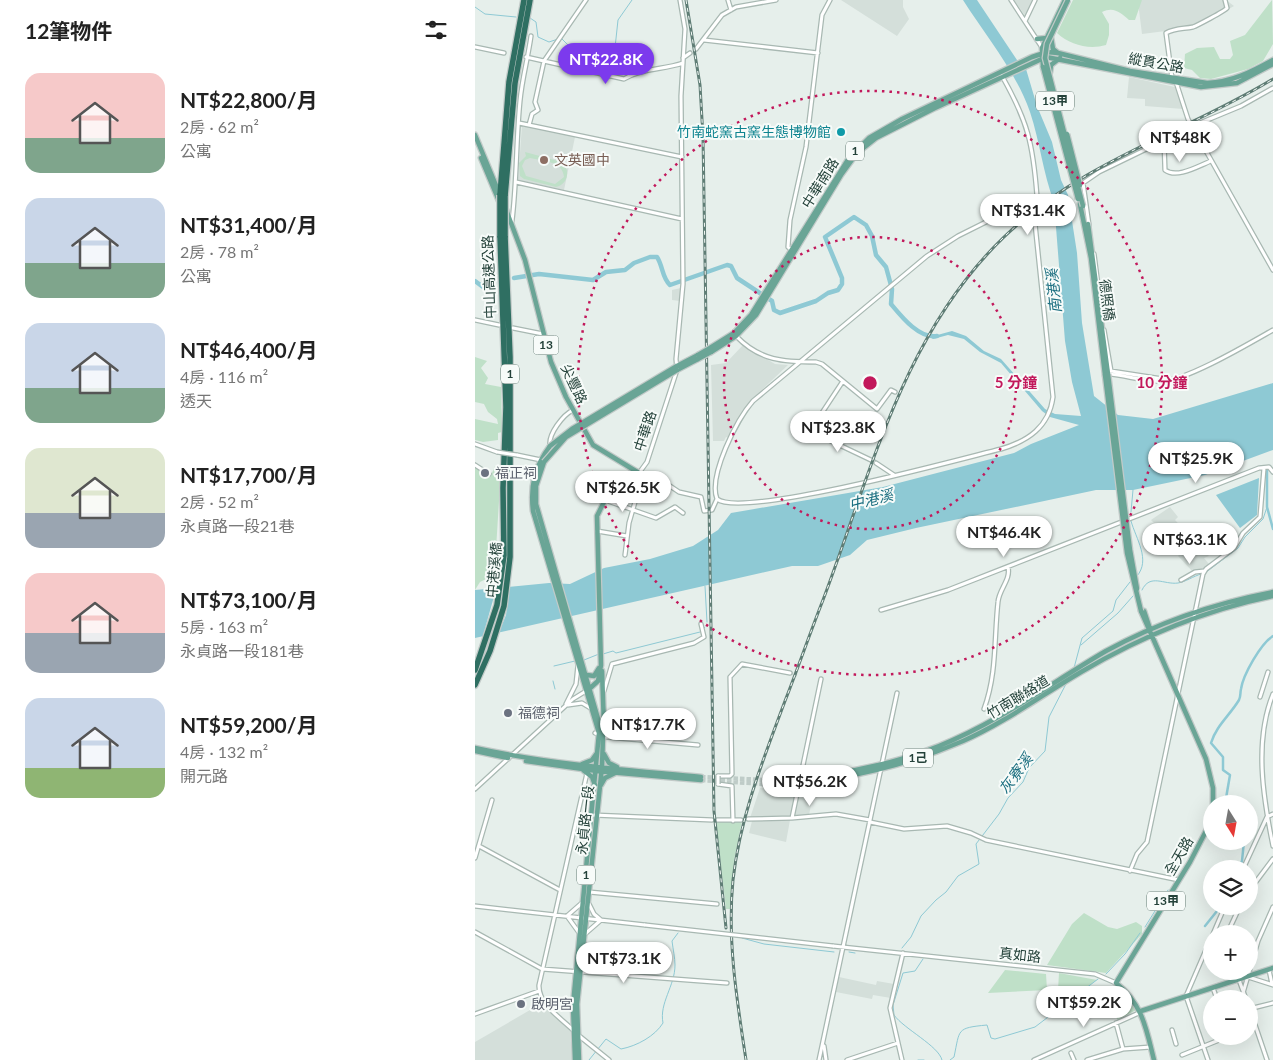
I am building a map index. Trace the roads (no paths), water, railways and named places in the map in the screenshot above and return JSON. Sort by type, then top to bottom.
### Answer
[{"type":"highway","name":"中山高速公路","points":[[507,556],[503,488],[506,407],[503,196],[509,82],[524,0]]},
{"type":"highway","name":"中山高速公路","points":[[503,196],[515,83],[530,0]]},
{"type":"highway","name":"中山高速公路","points":[[503,236],[510,357],[509,512]]},
{"type":"highway","name":"中港溪橋","points":[[475,685],[491,651],[504,606],[509,512]]},
{"type":"highway","name":"中港溪橋","points":[[475,670],[497,605],[507,556]]},
{"type":"main road","points":[[1068,0],[1049,38],[1044,53],[1043,67],[1082,205]]},
{"type":"main road","name":"德照橋","points":[[1068,0],[1047,44],[1045,58],[1093,251],[1130,550],[1142,610]]},
{"type":"main road","points":[[1037,39],[1049,38]]},
{"type":"main road","points":[[1049,38],[1053,48],[1058,53]]},
{"type":"main road","points":[[1044,53],[1078,174],[1082,205]]},
{"type":"main road","name":"縱貫公路","points":[[1033,59],[1044,53],[1058,53],[1104,67],[1172,78],[1219,83],[1241,77],[1273,60]]},
{"type":"main road","name":"縱貫公路","points":[[1044,53],[1060,58],[1201,87],[1225,86],[1248,78],[1273,64]]},
{"type":"main road","points":[[1050,72],[1051,65],[1060,58]]},
{"type":"main road","points":[[1033,59],[1043,67]]},
{"type":"main road","name":"1","points":[[1002,73],[1033,59]]},
{"type":"main road","name":"中華南路","points":[[735,335],[759,307],[855,153],[899,123],[1002,73]]},
{"type":"main road","name":"13","points":[[475,135],[511,224]]},
{"type":"main road","points":[[475,143],[489,179],[511,224]]},
{"type":"main road","name":"尖豐路","points":[[511,224],[527,269],[555,374],[573,410],[593,445],[639,473]]},
{"type":"main road","name":"1","points":[[582,675],[539,527],[535,494],[542,460],[550,446],[571,429],[735,335]]},
{"type":"main road","name":"1","points":[[542,460],[565,437],[677,368]]},
{"type":"main road","name":"中華路","points":[[605,500],[639,473]]},
{"type":"main road","points":[[599,734],[603,692],[597,532],[598,511],[605,500]]},
{"type":"main road","name":"1","points":[[539,527],[582,675]]},
{"type":"main road","name":"竹南聯絡道","points":[[1080,670],[1151,633],[1194,616],[1273,592]]},
{"type":"main road","name":"竹南聯絡道","points":[[1263,596],[1273,596]]},
{"type":"main road","points":[[1137,635],[1143,624],[1142,610]]},
{"type":"main road","name":"13甲","points":[[1142,610],[1206,759],[1213,795]]},
{"type":"main road","name":"竹南聯絡道","points":[[765,782],[800,780],[880,770],[926,756],[964,740],[1137,635],[1151,633]]},
{"type":"main road","points":[[582,675],[594,676],[601,665]]},
{"type":"main road","points":[[589,690],[598,681],[601,665]]},
{"type":"main road","name":"永貞路一段","points":[[575,1060],[573,1030],[601,750],[589,690],[582,675]]},
{"type":"main road","name":"竹南聯絡道","points":[[800,780],[882,765],[932,749],[966,734],[1056,685]]},
{"type":"main road","name":"永貞路一段","points":[[589,690],[599,734]]},
{"type":"main road","points":[[475,750],[580,767],[701,779],[600,769]]},
{"type":"main road","points":[[580,767],[592,760],[601,750],[609,763],[625,770]]},
{"type":"main road","points":[[580,767],[592,777],[597,788],[605,778],[616,772]]},
{"type":"main road","name":"全天路","points":[[1116,983],[1179,880],[1203,836]]},
{"type":"main road","points":[[1258,974],[1271,969]]},
{"type":"main road","name":"永貞路一段","points":[[579,971],[577,1010],[579,1060]]},
{"type":"main road","points":[[1141,1012],[1239,980]]},
{"type":"main road","name":"真如路","points":[[1116,983],[1130,995],[1141,1012],[1154,1060]]},
{"type":"street","points":[[529,125],[531,116],[538,110],[535,102],[544,61],[586,0]]},
{"type":"street","name":"中華路","points":[[639,473],[647,462],[677,368],[683,284],[682,157],[685,29],[680,0]]},
{"type":"street","points":[[729,0],[731,10]]},
{"type":"street","points":[[696,49],[717,20],[731,10],[758,2],[776,0]]},
{"type":"street","points":[[793,251],[788,247],[789,220],[806,147],[819,53],[822,15],[830,0]]},
{"type":"street","points":[[1011,0],[1044,53]]},
{"type":"street","points":[[1025,21],[1035,0]]},
{"type":"street","points":[[1225,0],[1227,8],[1225,11],[1195,26],[1174,28],[1166,33],[1172,78],[1177,82],[1193,128],[1273,270]]},
{"type":"street","points":[[511,224],[516,182],[519,103],[531,36]]},
{"type":"street","points":[[704,40],[819,53]]},
{"type":"street","points":[[475,47],[505,52]]},
{"type":"street","points":[[526,57],[624,79],[636,72],[666,69],[683,60],[691,53]]},
{"type":"street","points":[[1002,73],[1019,105],[1031,138],[1037,196]]},
{"type":"street","points":[[1273,88],[1225,114],[1099,172],[1081,185],[1095,261],[1108,373],[1169,380],[1219,360],[1273,330]]},
{"type":"street","points":[[519,122],[682,157]]},
{"type":"street","points":[[1164,141],[1165,170],[1167,172],[1177,174],[1211,161]]},
{"type":"street","points":[[516,182],[682,219]]},
{"type":"street","points":[[667,484],[679,492],[701,497],[704,511],[712,510],[717,499],[716,488],[722,455],[745,410],[766,388],[945,244],[1029,203],[1035,214],[1053,397],[1047,417],[1029,438],[1012,445],[895,475],[780,498],[727,504],[717,499]]},
{"type":"street","points":[[475,320],[499,325]]},
{"type":"street","points":[[513,328],[543,334]]},
{"type":"street","points":[[735,335],[771,359],[822,364],[877,410],[891,390],[895,392]]},
{"type":"street","points":[[843,381],[811,431],[875,462],[895,475]]},
{"type":"street","points":[[550,446],[550,440],[558,422],[573,410]]},
{"type":"street","points":[[475,444],[497,452],[542,460]]},
{"type":"street","points":[[475,466],[489,474]]},
{"type":"street","points":[[881,610],[943,592],[1265,467],[1272,470]]},
{"type":"street","points":[[1130,870],[1137,854],[1147,842],[1204,572],[1234,548],[1243,533],[1259,522],[1262,512],[1265,467]]},
{"type":"street","points":[[625,555],[627,536],[641,481],[639,473]]},
{"type":"street","points":[[605,500],[656,518],[675,507],[683,513]]},
{"type":"street","points":[[597,532],[627,536]]},
{"type":"street","points":[[984,709],[993,679],[999,593],[1008,579],[1008,566]]},
{"type":"street","points":[[1181,580],[1195,572],[1204,572]]},
{"type":"street","points":[[603,692],[612,664],[694,643],[704,637],[702,628]]},
{"type":"street","points":[[733,821],[732,786],[717,784],[718,776],[730,776],[732,774],[730,677],[742,664],[790,673]]},
{"type":"street","points":[[1260,697],[1268,672]]},
{"type":"street","points":[[565,706],[582,675]]},
{"type":"street","points":[[792,818],[821,679]]},
{"type":"street","points":[[475,789],[565,706],[589,690]]},
{"type":"street","points":[[819,1060],[897,693]]},
{"type":"street","points":[[1273,694],[1263,738],[1267,817],[1273,846]]},
{"type":"street","points":[[565,706],[582,703],[594,711]]},
{"type":"street","points":[[599,734],[698,745]]},
{"type":"street","points":[[587,772],[542,969],[539,991],[549,1008],[609,1060]]},
{"type":"street","points":[[475,858],[492,800]]},
{"type":"street","points":[[748,819],[836,814],[904,829],[947,826],[979,837],[1179,880]]},
{"type":"street","points":[[1247,860],[1267,817],[1273,814]]},
{"type":"street","points":[[595,815],[712,820]]},
{"type":"street","points":[[717,820],[741,820]]},
{"type":"street","points":[[479,846],[560,890]]},
{"type":"street","points":[[1258,879],[1273,859]]},
{"type":"street","points":[[586,891],[717,904]]},
{"type":"street","points":[[586,901],[594,914],[601,920],[582,935],[567,916],[586,901]]},
{"type":"street","name":"真如路","points":[[475,906],[1095,974],[1116,983]]},
{"type":"street","points":[[1258,941],[1273,907]]},
{"type":"street","points":[[475,932],[542,969],[727,984]]},
{"type":"street","points":[[902,1060],[890,1008],[903,954]]},
{"type":"street","points":[[1203,957],[1186,996],[1208,1060]]},
{"type":"street","points":[[1256,980],[1273,986],[1271,969]]},
{"type":"street","points":[[1239,980],[1242,990]]},
{"type":"street","points":[[475,1014],[539,991]]},
{"type":"street","points":[[1258,1007],[1273,1003]]},
{"type":"street","points":[[1034,1060],[1141,1012]]},
{"type":"street","points":[[1116,1023],[1123,1049]]},
{"type":"street","points":[[1172,1030],[1176,1044]]},
{"type":"street","points":[[1258,1034],[1267,1060]]},
{"type":"street","points":[[823,1043],[826,1060]]},
{"type":"street","points":[[847,1060],[898,1043]]},
{"type":"street","points":[[1182,1055],[1210,1045]]},
{"type":"street","points":[[1087,1060],[1123,1049],[1151,1047]]},
{"type":"street","points":[[1071,1054],[1074,1060]]},
{"type":"street","points":[[1108,1054],[1109,1060]]},
{"type":"water","name":"中港溪","points":[[963,0],[977,0],[1017,60],[1026,69],[1037,106],[1052,142],[1061,180],[1068,195],[1077,253],[1082,323],[1094,396],[1118,415],[1153,419],[1273,383],[1273,450],[1205,475],[1133,490],[1096,490],[916,528],[867,540],[850,555],[818,566],[792,566],[475,638],[475,590],[549,583],[570,584],[604,568],[650,559],[693,546],[718,530],[731,513],[883,487],[1014,453],[1031,444],[1079,425],[1050,417],[1042,411],[1001,363],[980,352],[964,339],[948,335],[933,339],[930,337],[952,331],[966,336],[984,351],[1001,359],[1045,409],[1055,414],[1081,416],[1072,382],[1065,341],[1054,202],[1030,112],[1017,83],[1000,54]]},
{"type":"water","points":[[1259,478],[1257,515],[1240,528],[1216,495]]},
{"type":"waterway","points":[[562,39],[574,51],[597,59],[602,60],[614,57],[618,20],[632,0]]},
{"type":"waterway","points":[[475,7],[485,14],[516,17]]},
{"type":"waterway","points":[[530,18],[536,22],[538,37],[549,42],[558,39]]},
{"type":"waterway","points":[[514,278],[539,274],[593,280],[606,272],[625,270],[634,263],[650,257],[657,257],[665,279],[670,285],[727,265],[731,266],[737,278],[772,301],[774,310],[780,313],[816,301],[828,293],[838,290],[842,284],[842,278],[825,237],[854,217],[866,225],[872,236],[876,255],[886,267],[892,289],[891,304],[911,326],[924,334],[937,336]]},
{"type":"waterway","points":[[475,281],[483,287],[491,285]]},
{"type":"waterway","points":[[1267,469],[1267,507],[1273,529]]},
{"type":"waterway","name":"灰寮溪","points":[[1131,512],[1133,490]]},
{"type":"waterway","points":[[1205,573],[1238,548],[1245,537],[1263,519],[1267,507]]},
{"type":"waterway","name":"灰寮溪","points":[[1131,521],[1143,556],[1141,570],[1137,576]]},
{"type":"waterway","points":[[1142,590],[1149,582],[1178,583],[1201,574]]},
{"type":"waterway","name":"灰寮溪","points":[[1074,668],[1082,638],[1113,611],[1116,600],[1130,582]]},
{"type":"waterway","points":[[705,586],[707,622]]},
{"type":"waterway","points":[[1081,645],[1118,613],[1133,596]]},
{"type":"waterway","points":[[603,654],[613,651],[616,653],[700,632],[705,627]]},
{"type":"waterway","points":[[1227,795],[1230,775],[1223,770],[1223,757],[1211,743],[1220,726],[1239,700],[1242,683],[1253,660],[1263,645],[1273,636]]},
{"type":"waterway","points":[[584,660],[599,654]]},
{"type":"waterway","points":[[554,666],[575,661]]},
{"type":"waterway","points":[[553,681],[555,689]]},
{"type":"waterway","name":"灰寮溪","points":[[902,948],[911,937],[921,916],[946,892],[958,876],[979,864],[976,844],[999,814],[1008,798],[1023,782],[1029,768],[1045,751],[1049,717],[1067,682]]},
{"type":"waterway","points":[[1242,860],[1243,850]]},
{"type":"waterway","points":[[1145,927],[1168,890]]},
{"type":"waterway","points":[[1206,925],[1214,915]]},
{"type":"waterway","points":[[589,1060],[606,1039],[621,1049],[627,1048],[639,1043],[660,1028],[663,1023],[663,1008],[674,973],[675,962],[672,941],[678,933]]},
{"type":"waterway","points":[[1106,974],[1125,954],[1140,933]]},
{"type":"waterway","points":[[742,938],[764,944],[834,952]]},
{"type":"waterway","points":[[849,952],[855,953]]},
{"type":"waterway","name":"灰寮溪","points":[[923,959],[915,971],[903,973],[893,1005],[894,1015],[935,1049],[942,1060]]},
{"type":"waterway","points":[[950,1060],[954,1057],[959,1035],[965,1029],[987,1025],[991,1038],[995,1039],[1035,1027],[1098,979]]},
{"type":"waterway","points":[[918,1060],[924,1060]]},
{"type":"tunnel","points":[[790,673],[797,675]]},
{"type":"tunnel","points":[[701,777],[765,780]]},
{"type":"tunnel","points":[[701,780],[765,784]]},
{"type":"railway","points":[[686,0],[700,85],[703,137],[714,811],[726,928]]},
{"type":"railway","points":[[746,1060],[739,1015],[731,925],[733,880],[741,834],[761,767],[875,455],[915,361],[940,317],[969,275],[1004,237],[1035,210],[1067,187],[1100,167],[1238,99],[1273,79]]},
{"type":"place","name":"竹南蛇窯古窯生態博物館","points":[[841,132]]},
{"type":"place","name":"文英國中","points":[[544,160]]},
{"type":"place","name":"福正祠","points":[[485,473]]},
{"type":"place","name":"福德祠","points":[[508,713]]},
{"type":"place","name":"啟明宮","points":[[521,1004]]},
{"type":"water label","name":"南港溪","points":[[1054,291]]}]
